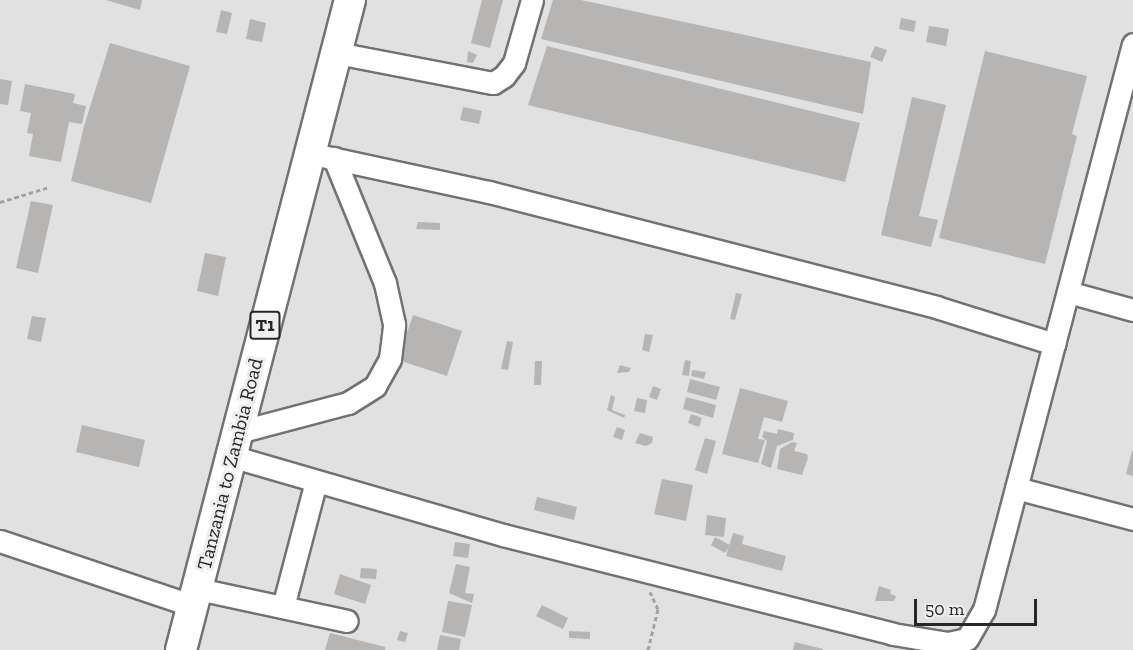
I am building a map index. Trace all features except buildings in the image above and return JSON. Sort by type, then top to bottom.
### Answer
[{"type":"highway","name":"Tanzania to Zambia Road","points":[[181,650],[234,444],[321,155],[337,53],[350,0]]},
{"type":"street","points":[[337,53],[493,83],[504,76],[514,63],[532,0]]},
{"type":"street","points":[[234,444],[316,481],[503,535],[893,634],[963,645],[973,634],[984,610],[1133,44]]},
{"type":"street","points":[[321,155],[523,200],[936,307],[1054,344]]},
{"type":"street","points":[[234,444],[348,403],[375,386],[390,358],[394,324],[385,282],[321,155]]},
{"type":"street","points":[[1068,292],[1133,310]]},
{"type":"street","points":[[283,606],[316,481]]},
{"type":"street","points":[[1016,488],[1133,519]]},
{"type":"street","points":[[0,541],[195,598],[283,606],[347,621]]},
{"type":"path","points":[[0,202],[49,187]]},
{"type":"path","points":[[645,571],[646,586],[658,602],[648,650]]}]
